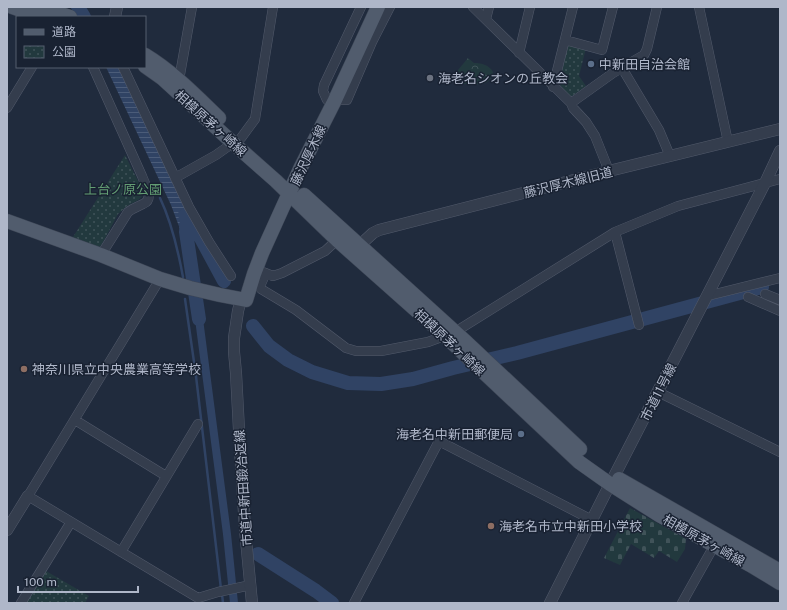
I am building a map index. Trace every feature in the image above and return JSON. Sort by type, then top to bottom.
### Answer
[{"type":"main road","points":[[12,7],[38,16]]},
{"type":"main road","points":[[40,7],[66,16]]},
{"type":"main road","name":"藤沢厚木線","points":[[331,100],[372,7]]},
{"type":"main road","name":"藤沢厚木線","points":[[243,300],[252,263],[378,7]]},
{"type":"main road","name":"相模原茅ヶ崎線","points":[[146,56],[157,62],[179,80],[237,140]]},
{"type":"main road","name":"相模原茅ヶ崎線","points":[[146,67],[162,78],[237,140],[289,187],[360,245],[481,363],[579,462],[780,570]]},
{"type":"main road","name":"相模原茅ヶ崎線","points":[[289,187],[337,240],[450,334]]},
{"type":"main road","name":"藤沢厚木線","points":[[243,300],[260,271],[289,187]]},
{"type":"main road","points":[[7,221],[101,255],[160,279],[243,300]]},
{"type":"main road","name":"相模原茅ヶ崎線","points":[[612,480],[659,515],[780,583]]},
{"type":"street","points":[[179,80],[192,7]]},
{"type":"street","points":[[175,178],[216,155],[237,140],[247,131],[255,119],[273,7]]},
{"type":"street","points":[[361,7],[324,85],[323,91],[331,100],[346,100],[372,42],[390,7]]},
{"type":"street","points":[[473,7],[571,103],[573,108],[586,122],[595,136],[609,171]]},
{"type":"street","points":[[486,20],[489,7]]},
{"type":"street","points":[[519,52],[530,7]]},
{"type":"street","points":[[553,87],[573,7]]},
{"type":"street","points":[[565,40],[602,50],[613,7]]},
{"type":"street","points":[[571,103],[613,73],[644,55],[647,49],[657,7]]},
{"type":"street","points":[[699,7],[728,142]]},
{"type":"street","points":[[7,108],[31,68]]},
{"type":"street","points":[[93,68],[149,193],[149,197],[144,204],[135,207],[128,212],[101,255]]},
{"type":"street","points":[[123,68],[189,207],[205,235],[232,276]]},
{"type":"street","points":[[622,68],[659,130],[670,156]]},
{"type":"street","name":"藤沢厚木線旧道","points":[[360,245],[373,233],[379,230],[780,129]]},
{"type":"street","name":"市道11号線","points":[[550,603],[766,183],[780,151]]},
{"type":"street","points":[[337,240],[325,251],[273,276],[260,271],[261,289],[296,310],[346,348],[356,351],[382,351],[428,342],[450,334],[615,232],[678,206],[780,179]]},
{"type":"street","points":[[615,232],[638,321]]},
{"type":"street","points":[[705,300],[780,278]]},
{"type":"street","points":[[7,530],[160,279]]},
{"type":"street","points":[[765,294],[780,300]]},
{"type":"street","points":[[748,297],[780,311]]},
{"type":"street","name":"市道中新田鍛冶返線","points":[[243,300],[238,311],[234,338],[234,352],[245,529],[252,603]]},
{"type":"street","points":[[658,392],[780,452]]},
{"type":"street","points":[[75,420],[166,476]]},
{"type":"street","points":[[121,552],[198,424]]},
{"type":"street","points":[[354,603],[439,441],[592,520]]},
{"type":"street","points":[[28,496],[198,598],[250,585]]},
{"type":"street","points":[[21,603],[71,522]]},
{"type":"street","points":[[682,603],[714,546]]},
{"type":"green space","points":[[568,45],[586,48],[579,76],[586,86],[572,96],[570,96],[558,82]]},
{"type":"green space","points":[[468,58],[474,63],[487,66],[493,72],[490,80],[483,84],[457,83],[454,76]]},
{"type":"green space","name":"上台ノ原公園","points":[[125,155],[143,191],[142,196],[118,214],[99,247],[73,237]]},
{"type":"green space","points":[[630,508],[686,539],[685,549],[677,562],[659,551],[654,558],[631,544],[620,565],[604,558]]},
{"type":"green space","points":[[46,571],[89,596],[85,603],[26,603]]},
{"type":"water","points":[[106,68],[118,68],[197,228],[193,232],[183,237],[171,205]]},
{"type":"waterway","points":[[78,7],[83,16]]},
{"type":"waterway","points":[[160,198],[174,237],[183,277]]},
{"type":"waterway","points":[[185,215],[196,229],[224,281]]},
{"type":"waterway","points":[[187,217],[186,232],[199,319]]},
{"type":"waterway","points":[[253,326],[269,346],[288,360],[312,372],[348,383],[381,384],[413,379],[517,353],[762,287]]},
{"type":"waterway","points":[[185,299],[196,376],[221,589]]},
{"type":"waterway","points":[[199,319],[227,534],[234,603]]},
{"type":"waterway","points":[[258,554],[332,603]]},
{"type":"waterway","points":[[222,594],[223,603]]},
{"type":"place","name":"中新田自治会館","points":[[591,64]]},
{"type":"place","name":"海老名シオンの丘教会","points":[[430,78]]},
{"type":"place","name":"神奈川県立中央農業高等学校","points":[[24,369]]},
{"type":"place","name":"海老名中新田郵便局","points":[[521,434]]},
{"type":"place","name":"海老名市立中新田小学校","points":[[491,526]]}]
